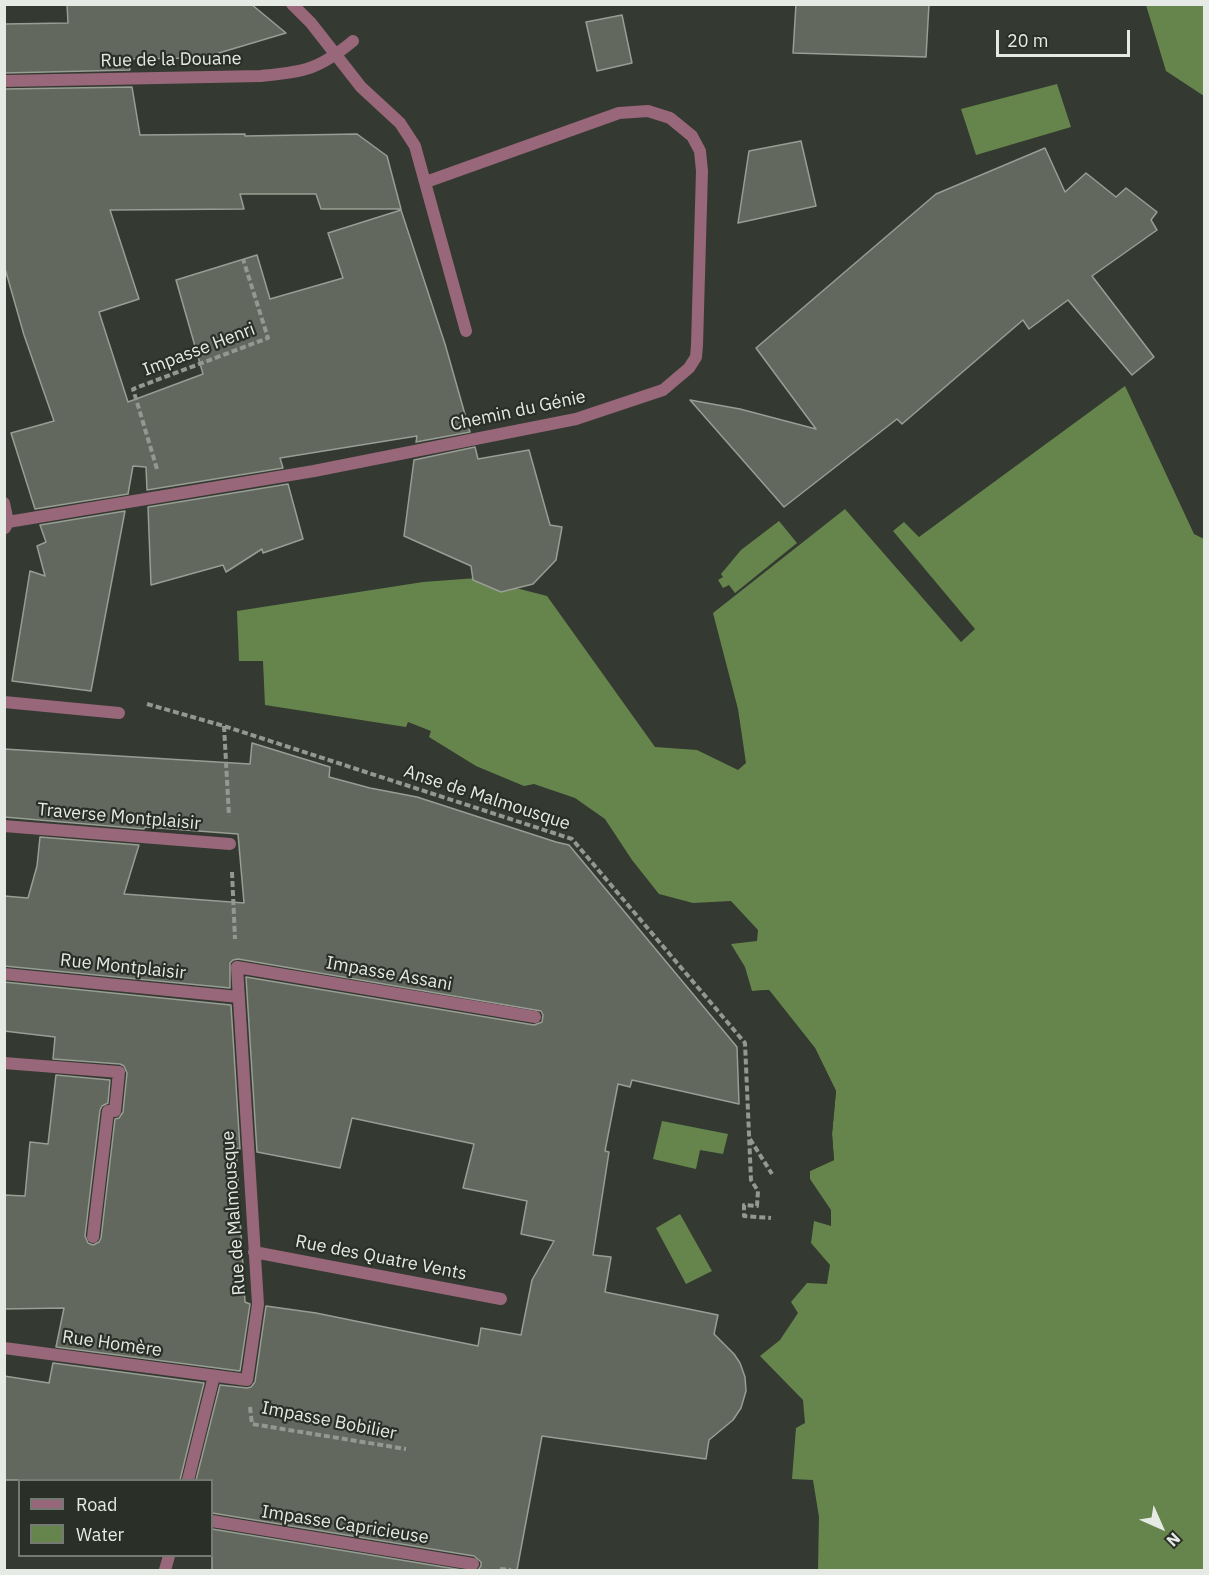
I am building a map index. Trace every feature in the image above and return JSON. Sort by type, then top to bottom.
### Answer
[{"type":"street","points":[[292,4],[311,23],[361,87],[400,123],[415,146],[466,331]]},
{"type":"street","name":"Rue de la Douane","points":[[4,81],[261,76],[305,71],[335,56],[353,40]]},
{"type":"street","name":"Chemin du Génie","points":[[6,526],[314,471],[576,419],[663,390],[689,368],[696,357],[697,345],[702,171],[700,151],[692,136],[670,118],[648,111],[619,113],[426,182]]},
{"type":"street","points":[[4,503],[6,526]]},
{"type":"street","points":[[4,702],[119,713]]},
{"type":"street","name":"Traverse Montplaisir","points":[[4,826],[230,844]]},
{"type":"street","name":"Rue de Malmousque","points":[[237,967],[258,1304],[247,1380]]},
{"type":"street","name":"Impasse Assani","points":[[237,967],[535,1017]]},
{"type":"street","name":"Rue Montplaisir","points":[[4,974],[239,997]]},
{"type":"street","points":[[4,1064],[119,1072],[115,1111],[108,1111],[93,1237]]},
{"type":"street","name":"Rue des Quatre Vents","points":[[255,1252],[501,1299]]},
{"type":"street","name":"Rue Homère","points":[[4,1348],[214,1376]]},
{"type":"street","points":[[188,1479],[214,1376],[247,1380]]},
{"type":"street","name":"Impasse Capricieuse","points":[[213,1521],[473,1564]]},
{"type":"path","name":"Impasse Henri","points":[[165,496],[132,389],[268,338],[243,259]]},
{"type":"path","name":"Anse de Malmousque","points":[[119,713],[143,703],[224,726],[572,839],[745,1043],[751,1180],[758,1191],[758,1206],[744,1205],[744,1216],[771,1218]]},
{"type":"path","points":[[233,902],[237,967]]},
{"type":"path","points":[[749,1139],[772,1174]]},
{"type":"path","name":"Impasse Bobilier","points":[[247,1380],[252,1424],[406,1449]]},
{"type":"water","points":[[1146,5],[1204,5],[1204,96],[1166,71]]},
{"type":"water","points":[[1057,84],[1071,127],[976,155],[961,109]]},
{"type":"water","points":[[1125,386],[1194,534],[1204,539],[1204,1570],[818,1570],[819,1517],[813,1480],[792,1479],[796,1428],[805,1423],[803,1400],[760,1356],[780,1340],[798,1313],[791,1302],[807,1283],[827,1284],[830,1265],[811,1243],[814,1221],[831,1226],[831,1210],[810,1179],[810,1171],[834,1160],[832,1134],[836,1091],[815,1048],[769,990],[752,991],[745,967],[731,944],[757,941],[758,930],[731,901],[693,903],[659,894],[632,860],[605,819],[575,798],[534,784],[524,786],[476,766],[429,737],[431,731],[408,722],[406,727],[265,705],[263,661],[239,661],[237,611],[423,582],[477,578],[547,596],[655,747],[697,750],[738,770],[746,763],[738,709],[713,613],[845,509],[961,642],[975,629],[893,531],[904,522],[919,537]]},
{"type":"water","points":[[779,521],[797,543],[735,593],[729,585],[723,588],[718,580],[723,577],[721,574],[741,550]]},
{"type":"water","points":[[662,1121],[728,1134],[723,1154],[700,1150],[696,1169],[653,1159]]},
{"type":"water","points":[[680,1214],[712,1271],[686,1284],[656,1228]]},
{"type":"pier","points":[[769,990],[815,1048],[836,1091],[832,1134],[834,1160],[810,1171],[809,1168],[831,1158],[829,1134],[833,1091],[812,1049],[768,993],[751,993],[752,991]]},
{"type":"building","points":[[67,4],[251,4],[286,33],[202,58],[128,59],[130,70],[4,73],[4,24],[68,23]]},
{"type":"building","points":[[796,4],[929,4],[926,57],[793,53]]},
{"type":"building","points":[[622,15],[632,63],[597,71],[586,22]]},
{"type":"building","points":[[132,87],[140,135],[357,134],[387,156],[401,209],[321,209],[316,194],[240,194],[244,209],[110,210],[139,299],[99,312],[128,402],[203,374],[176,280],[257,255],[270,299],[343,278],[328,233],[401,210],[445,344],[470,432],[416,442],[417,436],[280,458],[283,468],[147,490],[146,467],[133,466],[128,494],[35,509],[11,433],[54,421],[24,335],[4,265],[4,89]]},
{"type":"building","points":[[801,141],[816,206],[738,223],[749,151]]},
{"type":"building","points":[[1045,148],[1065,192],[1086,173],[1116,197],[1126,188],[1157,212],[1151,220],[1157,230],[1092,276],[1154,357],[1132,375],[1068,300],[1029,329],[1023,320],[902,424],[897,419],[784,507],[690,400],[740,409],[816,429],[756,348],[936,194]]},
{"type":"building","points":[[475,447],[478,459],[529,450],[550,525],[562,527],[556,560],[533,584],[501,592],[473,580],[471,566],[404,536],[414,460]]},
{"type":"building","points":[[288,484],[303,539],[263,553],[262,549],[226,572],[223,565],[151,585],[148,507]]},
{"type":"building","points":[[125,511],[91,691],[12,681],[30,571],[45,576],[37,546],[46,542],[40,525]]},
{"type":"building","points":[[252,743],[330,767],[329,777],[417,797],[569,845],[737,1047],[739,1104],[632,1080],[630,1087],[618,1084],[605,1151],[609,1152],[593,1255],[611,1257],[605,1292],[718,1315],[714,1334],[734,1354],[745,1377],[746,1391],[741,1408],[733,1420],[709,1440],[706,1459],[542,1436],[517,1570],[478,1570],[481,1562],[474,1556],[213,1513],[213,1479],[196,1479],[220,1385],[247,1388],[255,1382],[266,1306],[316,1313],[478,1346],[481,1328],[521,1335],[532,1280],[554,1241],[521,1234],[527,1201],[463,1188],[474,1144],[352,1118],[340,1168],[257,1152],[246,977],[534,1025],[542,1022],[541,1011],[238,959],[230,963],[230,988],[4,966],[4,896],[28,898],[37,866],[40,837],[139,845],[124,894],[244,903],[238,834],[145,827],[144,829],[4,817],[4,749],[250,764]]},
{"type":"building","points":[[4,982],[231,1005],[240,1149],[236,1148],[245,1302],[250,1304],[240,1371],[56,1347],[64,1308],[4,1309],[4,1195],[25,1196],[30,1142],[48,1144],[56,1075],[110,1080],[108,1103],[100,1110],[85,1236],[88,1243],[93,1245],[101,1238],[115,1119],[119,1118],[123,1112],[127,1073],[124,1066],[120,1064],[53,1059],[55,1037],[4,1031]]},
{"type":"building","points":[[53,1363],[204,1383],[180,1479],[4,1480],[4,1376],[49,1383]]},
{"type":"building","points":[[213,1529],[462,1570],[212,1570]]}]
